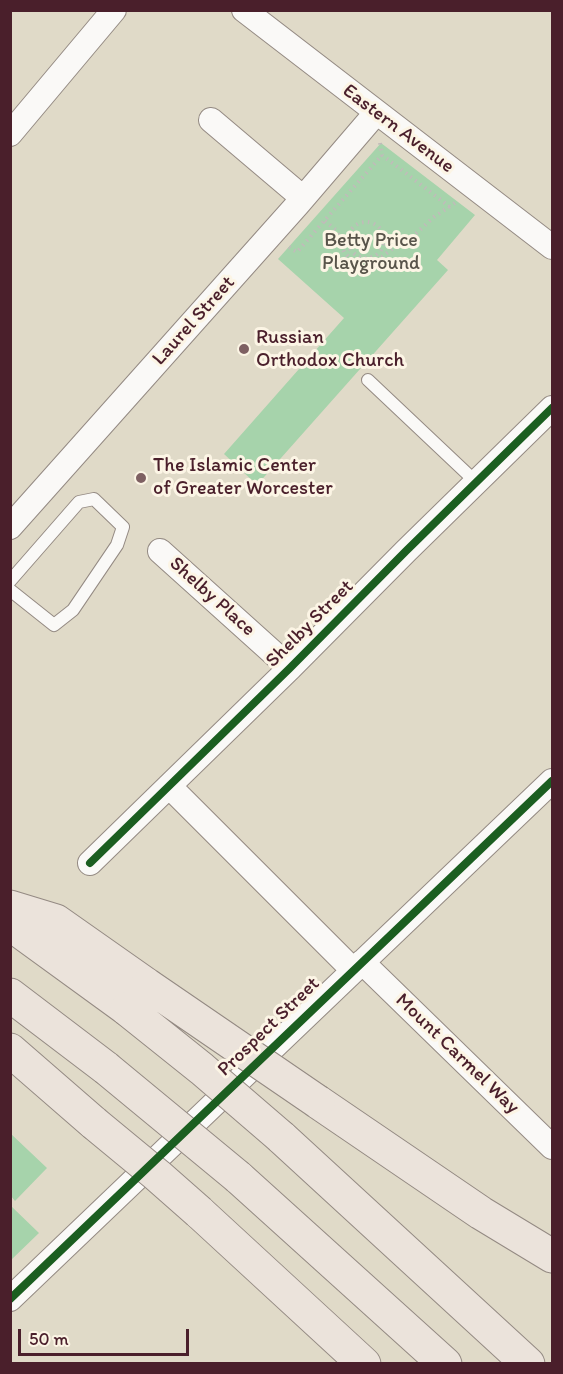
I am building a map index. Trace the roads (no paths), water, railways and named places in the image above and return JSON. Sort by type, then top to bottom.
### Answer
[{"type":"highway","points":[[10,907],[57,921],[137,997],[202,1069],[281,1137],[528,1364]]},
{"type":"highway","points":[[10,924],[318,1102],[473,1208],[552,1256]]},
{"type":"highway","points":[[10,994],[106,1068],[238,1177],[445,1364]]},
{"type":"highway","points":[[10,1050],[158,1175],[364,1364]]},
{"type":"street","points":[[10,134],[114,10]]},
{"type":"street","name":"Eastern Avenue","points":[[244,10],[552,247]]},
{"type":"street","name":"Laurel Street","points":[[10,527],[376,113]]},
{"type":"street","points":[[211,120],[303,198]]},
{"type":"street","name":"Shelby Street","points":[[90,863],[552,408]]},
{"type":"street","name":"Shelby Place","points":[[160,550],[290,668]]},
{"type":"street","name":"Mount Carmel Way","points":[[170,786],[552,1147]]},
{"type":"street","name":"Prospect Street","points":[[10,1299],[358,966],[550,788]]},
{"type":"lane","points":[[368,380],[476,482]]},
{"type":"lane","points":[[10,581],[79,502],[93,499],[123,527],[117,545],[73,610],[54,625],[10,590]]},
{"type":"place","name":"Russian Orthodox Church","points":[[244,349]]},
{"type":"place","name":"The Islamic Center of Greater Worcester","points":[[141,478]]},
{"type":"park label","name":"Betty Price Playground","points":[[371,252]]}]
